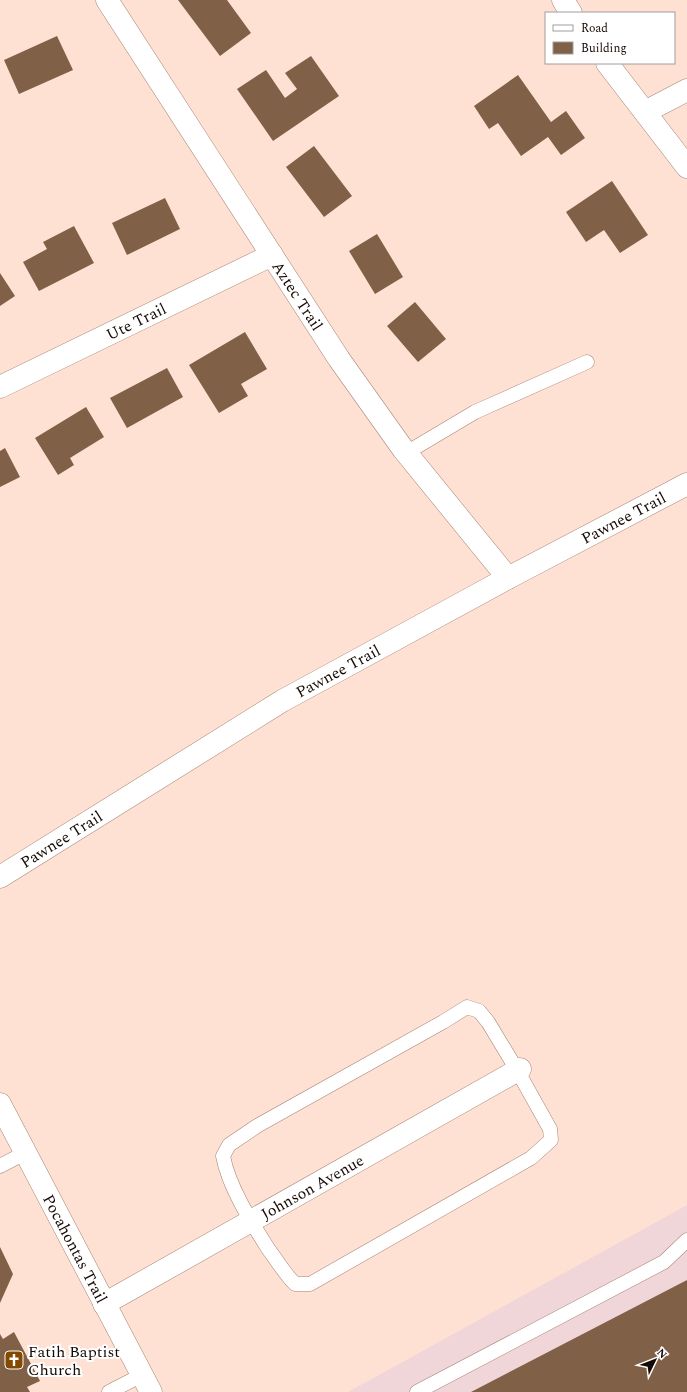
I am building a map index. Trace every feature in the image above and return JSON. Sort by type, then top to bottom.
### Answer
[{"type":"street","name":"Aztec Trail","points":[[107,0],[339,359],[406,453],[508,578]]},
{"type":"street","points":[[563,0],[570,12]]},
{"type":"street","points":[[608,64],[687,167]]},
{"type":"street","points":[[645,112],[687,90]]},
{"type":"street","name":"Ute Trail","points":[[0,387],[272,255]]},
{"type":"street","name":"Pawnee Trail","points":[[0,877],[282,701],[508,578],[687,484]]},
{"type":"street","name":"Johnson Avenue","points":[[104,1304],[519,1070]]},
{"type":"street","name":"Pocahontas Trail","points":[[0,1104],[146,1383]]},
{"type":"lane","points":[[406,453],[475,412],[587,362]]},
{"type":"lane","points":[[467,1007],[479,1011],[488,1022],[519,1070],[550,1129],[551,1140],[531,1158],[310,1284],[295,1284],[287,1276],[251,1221],[226,1170],[223,1156],[229,1145],[257,1126],[467,1007]]},
{"type":"lane","points":[[0,1166],[25,1153]]},
{"type":"lane","points":[[417,1392],[664,1262],[687,1240]]},
{"type":"lane","points":[[109,1392],[146,1383]]},
{"type":"shaded area","points":[[687,1205],[687,1392],[348,1392]]},
{"type":"building","points":[[178,0],[227,0],[251,33],[220,56]]},
{"type":"building","points":[[57,36],[73,70],[19,94],[4,60]]},
{"type":"building","points":[[311,56],[339,96],[273,141],[237,89],[266,70],[285,98],[297,89],[285,73]]},
{"type":"building","points":[[518,75],[551,122],[566,111],[585,138],[561,155],[548,137],[521,156],[498,123],[489,129],[474,106]]},
{"type":"building","points":[[314,146],[352,196],[324,217],[286,167]]},
{"type":"building","points":[[612,181],[648,235],[620,253],[604,230],[586,242],[566,212]]},
{"type":"building","points":[[165,198],[180,229],[127,255],[112,223]]},
{"type":"building","points":[[74,226],[94,263],[39,291],[23,262],[47,249],[43,242]]},
{"type":"building","points":[[377,234],[403,277],[375,294],[349,251]]},
{"type":"building","points":[[0,273],[15,296],[0,306]]},
{"type":"building","points":[[415,302],[446,339],[418,362],[387,326]]},
{"type":"building","points":[[245,332],[267,369],[241,384],[248,396],[219,413],[189,365]]},
{"type":"building","points":[[167,368],[183,397],[127,428],[110,398]]},
{"type":"building","points":[[86,407],[104,437],[70,458],[74,465],[58,475],[35,438]]},
{"type":"building","points":[[5,448],[20,477],[0,487],[0,451]]},
{"type":"building","points":[[0,1247],[13,1274],[0,1303]]},
{"type":"building","points":[[687,1280],[687,1392],[471,1392]]},
{"type":"building","name":"Fatih Baptist Church","points":[[14,1332],[40,1381],[27,1387],[30,1392],[0,1392],[0,1334],[3,1339]]},
{"type":"place","name":"Fatih Baptist Church","points":[[14,1360]]}]
